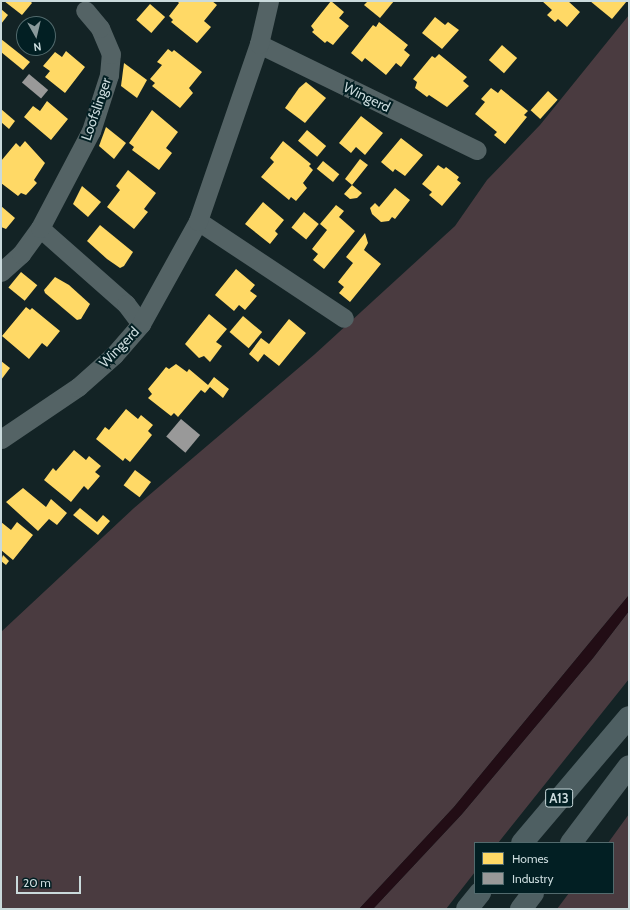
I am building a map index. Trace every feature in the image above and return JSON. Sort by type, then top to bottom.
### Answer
[{"type":"highway","name":"A13","points":[[523,842],[629,717]]},
{"type":"highway","name":"A13","points":[[572,842],[629,766]]},
{"type":"highway","points":[[467,909],[479,894]]},
{"type":"highway","points":[[521,909],[532,894]]},
{"type":"street","name":"Wingerd","points":[[1,439],[78,387],[114,356],[141,324],[198,221],[259,44],[269,1]]},
{"type":"street","name":"Loofslinger","points":[[1,272],[21,254],[40,228],[91,131],[109,75],[111,54],[100,28],[85,10]]},
{"type":"street","name":"Wingerd","points":[[259,44],[476,150]]},
{"type":"street","points":[[198,221],[344,318]]},
{"type":"street","points":[[40,228],[126,304],[141,324]]},
{"type":"shaded area","points":[[629,15],[629,595],[454,807],[359,909],[1,909],[1,632],[134,508],[315,354],[455,226],[487,180],[540,125]]},
{"type":"shaded area","points":[[629,595],[629,611],[593,658],[462,814],[373,909],[359,909],[454,807]]},
{"type":"shaded area","points":[[629,611],[629,679],[499,842],[474,842],[474,873],[446,909],[373,909],[462,814],[593,658]]},
{"type":"shaded area","points":[[629,814],[629,909],[557,909],[568,894],[614,894],[614,842],[609,842]]},
{"type":"building: Homes","points":[[4,1],[30,1],[32,3],[22,15]]},
{"type":"building: Homes","points":[[177,1],[212,1],[217,5],[204,21],[211,27],[197,43],[171,22],[173,20],[169,16],[179,3]]},
{"type":"building: Homes","points":[[331,1],[344,12],[339,18],[349,26],[333,45],[327,41],[325,43],[312,32],[314,30],[311,26]]},
{"type":"building: Homes","points":[[368,1],[394,1],[380,18],[364,5]]},
{"type":"building: Homes","points":[[542,1],[568,1],[580,12],[567,27],[558,19],[555,22],[547,15],[552,10]]},
{"type":"building: Homes","points":[[590,1],[627,1],[612,19]]},
{"type":"building: Homes","points":[[150,4],[165,17],[151,33],[136,20]]},
{"type":"building: Homes","points":[[1,9],[8,15],[1,24]]},
{"type":"building: Homes","points":[[435,17],[445,25],[448,22],[459,30],[442,49],[422,33]]},
{"type":"building: Homes","points":[[379,22],[408,45],[404,50],[410,55],[401,67],[396,63],[386,75],[365,58],[362,62],[351,53],[373,25],[376,27]]},
{"type":"building: Homes","points":[[1,39],[16,51],[16,56],[22,56],[30,62],[23,70],[1,52]]},
{"type":"building: Homes","points":[[502,45],[517,58],[504,73],[489,60]]},
{"type":"building: Homes","points":[[168,49],[172,52],[174,50],[202,72],[189,88],[193,93],[180,108],[152,86],[155,83],[150,79],[162,65],[157,62]]},
{"type":"building: Homes","points":[[66,51],[85,67],[65,93],[45,77],[50,71],[43,66],[52,56],[56,56],[56,53],[62,57]]},
{"type":"building: Homes","points":[[439,54],[467,77],[463,81],[469,86],[447,107],[429,95],[427,97],[415,88],[417,82],[413,79],[432,56],[435,58]]},
{"type":"building: Homes","points":[[124,63],[147,80],[137,98],[121,86]]},
{"type":"building: Homes","points":[[306,82],[326,98],[305,123],[285,108],[299,88]]},
{"type":"building: Homes","points":[[491,88],[498,93],[501,89],[528,111],[524,115],[527,117],[505,144],[494,135],[497,132],[475,114],[485,102],[481,99]]},
{"type":"building: Homes","points":[[548,91],[558,100],[540,119],[531,110]]},
{"type":"building: Homes","points":[[47,101],[68,119],[51,140],[24,117],[33,106],[40,111]]},
{"type":"building: Homes","points":[[1,109],[15,121],[9,129],[1,122]]},
{"type":"building: Homes","points":[[152,110],[178,132],[166,148],[172,153],[159,170],[132,150],[134,147],[129,143]]},
{"type":"building: Homes","points":[[361,116],[383,133],[365,155],[356,147],[351,153],[339,143]]},
{"type":"building: Homes","points":[[106,127],[126,143],[114,159],[99,146]]},
{"type":"building: Homes","points":[[307,130],[326,146],[317,157],[298,141]]},
{"type":"building: Homes","points":[[401,138],[423,155],[405,176],[395,169],[393,172],[381,162]]},
{"type":"building: Homes","points":[[25,141],[45,163],[34,180],[37,183],[26,195],[21,193],[18,196],[1,183],[1,161],[16,143],[20,147]]},
{"type":"building: Homes","points":[[283,141],[311,164],[309,166],[313,170],[303,183],[307,188],[296,201],[291,197],[289,200],[261,177],[274,162],[270,158]]},
{"type":"building: Homes","points":[[360,159],[368,165],[352,185],[345,179]]},
{"type":"building: Homes","points":[[323,161],[339,174],[333,182],[317,169]]},
{"type":"building: Homes","points":[[438,165],[444,169],[446,167],[459,177],[457,180],[461,183],[442,206],[429,195],[432,192],[422,184]]},
{"type":"building: Homes","points":[[128,170],[156,193],[144,209],[148,212],[134,229],[107,207],[120,190],[116,186]]},
{"type":"building: Homes","points":[[352,185],[362,193],[357,198],[350,199],[344,194]]},
{"type":"building: Homes","points":[[82,186],[101,202],[88,217],[73,204]]},
{"type":"building: Homes","points":[[395,188],[410,200],[395,219],[392,217],[389,221],[381,222],[372,214],[370,208],[375,203],[379,207]]},
{"type":"building: Homes","points":[[263,202],[284,220],[275,231],[278,234],[270,244],[245,224]]},
{"type":"building: Homes","points":[[336,205],[344,211],[339,217],[355,231],[324,269],[313,260],[318,254],[312,249],[327,230],[320,224]]},
{"type":"building: Homes","points":[[1,206],[15,218],[6,229],[1,227]]},
{"type":"building: Homes","points":[[304,212],[319,224],[306,240],[291,228]]},
{"type":"building: Homes","points":[[100,225],[133,252],[124,266],[120,268],[107,259],[87,241]]},
{"type":"building: Homes","points":[[365,233],[368,243],[364,250],[381,264],[350,302],[339,293],[344,287],[338,282],[353,263],[346,257]]},
{"type":"building: Homes","points":[[236,269],[255,285],[250,291],[257,296],[245,310],[239,305],[234,311],[215,295]]},
{"type":"building: Homes","points":[[21,272],[37,285],[25,301],[8,288]]},
{"type":"building: Homes","points":[[55,277],[69,285],[90,304],[81,319],[77,320],[45,293],[44,290]]},
{"type":"building: Homes","points":[[26,307],[30,310],[32,308],[60,331],[47,347],[42,343],[29,359],[2,336]]},
{"type":"building: Homes","points":[[209,314],[227,329],[216,342],[222,346],[210,362],[204,356],[199,358],[185,344]]},
{"type":"building: Homes","points":[[243,316],[262,332],[249,348],[230,332]]},
{"type":"building: Homes","points":[[289,319],[306,333],[279,366],[264,354],[258,362],[249,354],[261,338],[269,344]]},
{"type":"building: Homes","points":[[1,361],[10,368],[1,380]]},
{"type":"building: Homes","points":[[176,364],[187,372],[189,369],[208,385],[214,377],[229,389],[223,398],[210,387],[205,393],[201,390],[178,417],[174,413],[171,416],[148,398],[152,394],[148,389],[166,367],[169,369]]},
{"type":"building: Homes","points":[[126,409],[138,419],[141,415],[153,425],[148,431],[152,435],[130,462],[125,458],[123,461],[96,439],[105,427],[109,430]]},
{"type":"building: Homes","points":[[74,450],[86,460],[89,456],[101,466],[95,472],[100,476],[88,490],[84,486],[71,502],[44,480],[53,468],[56,471]]},
{"type":"building: Homes","points":[[135,470],[151,482],[140,497],[124,485]]},
{"type":"building: Homes","points":[[23,488],[46,507],[51,499],[67,513],[57,525],[49,519],[38,531],[6,502]]},
{"type":"building: Homes","points":[[80,508],[97,522],[103,515],[110,521],[98,535],[73,515]]},
{"type":"building: Homes","points":[[1,522],[11,530],[17,522],[33,535],[13,560],[1,550]]},
{"type":"building: Homes","points":[[3,555],[9,561],[6,565],[1,561]]},
{"type":"building: Industry","points":[[29,74],[48,90],[41,98],[22,82]]},
{"type":"building: Industry","points":[[181,419],[200,435],[185,453],[166,437]]}]
